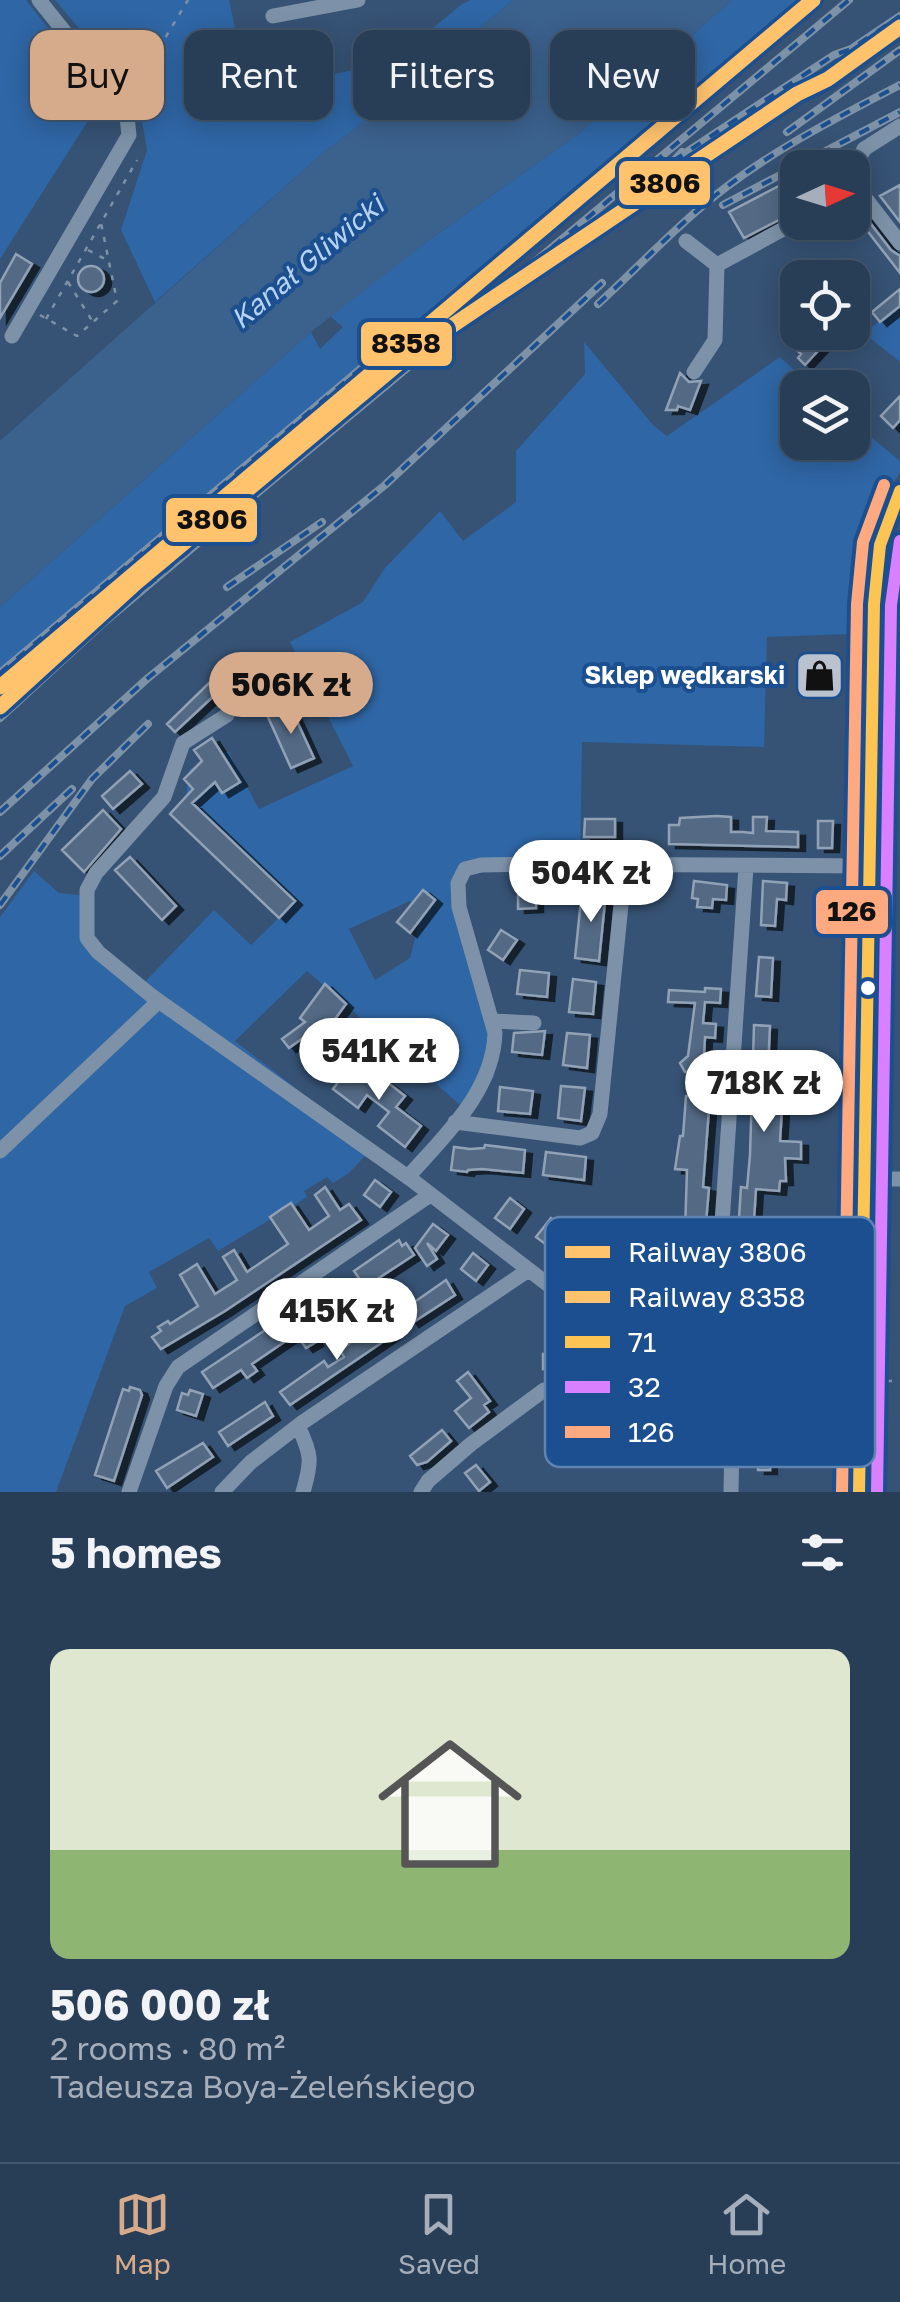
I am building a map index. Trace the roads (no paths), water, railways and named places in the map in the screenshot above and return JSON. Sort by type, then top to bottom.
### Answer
[{"type":"street","points":[[12,336],[126,142],[129,126],[119,100],[39,0]]},
{"type":"street","points":[[273,16],[290,7],[358,0]]},
{"type":"street","points":[[864,150],[900,126]]},
{"type":"street","points":[[870,203],[900,244]]},
{"type":"street","points":[[716,264],[780,230]]},
{"type":"street","points":[[686,241],[716,264]]},
{"type":"street","points":[[694,372],[715,340],[716,264]]},
{"type":"street","points":[[863,1217],[875,577],[884,531],[900,491]]},
{"type":"street","points":[[226,715],[183,743],[164,797],[115,850],[87,890],[87,938],[98,952],[159,1001],[408,1177],[545,1284]]},
{"type":"street","points":[[408,1177],[456,1122],[490,1071],[494,1054],[492,1021],[459,906],[458,883],[465,869],[481,865],[869,866]]},
{"type":"street","points":[[456,1122],[580,1138],[592,1133],[600,1114],[625,865]]},
{"type":"street","points":[[722,1217],[746,867]]},
{"type":"street","points":[[0,1151],[159,1001]]},
{"type":"street","points":[[492,1021],[534,1023]]},
{"type":"street","points":[[863,1179],[900,1179]]},
{"type":"street","points":[[130,1492],[166,1386],[178,1367],[430,1196]]},
{"type":"street","points":[[222,1492],[251,1462],[298,1426],[527,1272]]},
{"type":"street","points":[[422,1492],[428,1482],[545,1390]]},
{"type":"street","points":[[298,1426],[311,1464],[303,1492]]},
{"type":"street","points":[[731,1467],[731,1492]]},
{"type":"street","points":[[859,1467],[859,1492]]},
{"type":"water","name":"Kanał Gliwicki","points":[[513,0],[732,0],[695,32],[550,30],[550,120],[595,120],[429,240],[311,332],[0,607],[0,441],[323,153],[366,120],[530,120],[530,30],[477,30]]},
{"type":"railway","points":[[0,718],[101,625],[849,0]]},
{"type":"railway","points":[[673,161],[900,16]]},
{"type":"railway","points":[[787,132],[900,50]]},
{"type":"railway","points":[[598,304],[722,190],[821,126],[900,85]]},
{"type":"railway","points":[[723,205],[900,112]]},
{"type":"railway","points":[[637,199],[682,152]]},
{"type":"railway","points":[[0,812],[148,678],[385,485],[602,283]]},
{"type":"railway","points":[[379,364],[478,292]]},
{"type":"railway","points":[[0,673],[384,349]]},
{"type":"railway","points":[[227,587],[322,522]]},
{"type":"railway","points":[[0,905],[92,779],[148,724]]},
{"type":"railway","points":[[0,856],[72,789]]},
{"type":"rail line","name":"8358","points":[[0,687],[813,0]]},
{"type":"rail line","name":"3806","points":[[0,707],[136,583],[410,354],[797,94],[828,79],[900,27]]},
{"type":"place","name":"Sklep wędkarski","points":[[820,675]]}]
